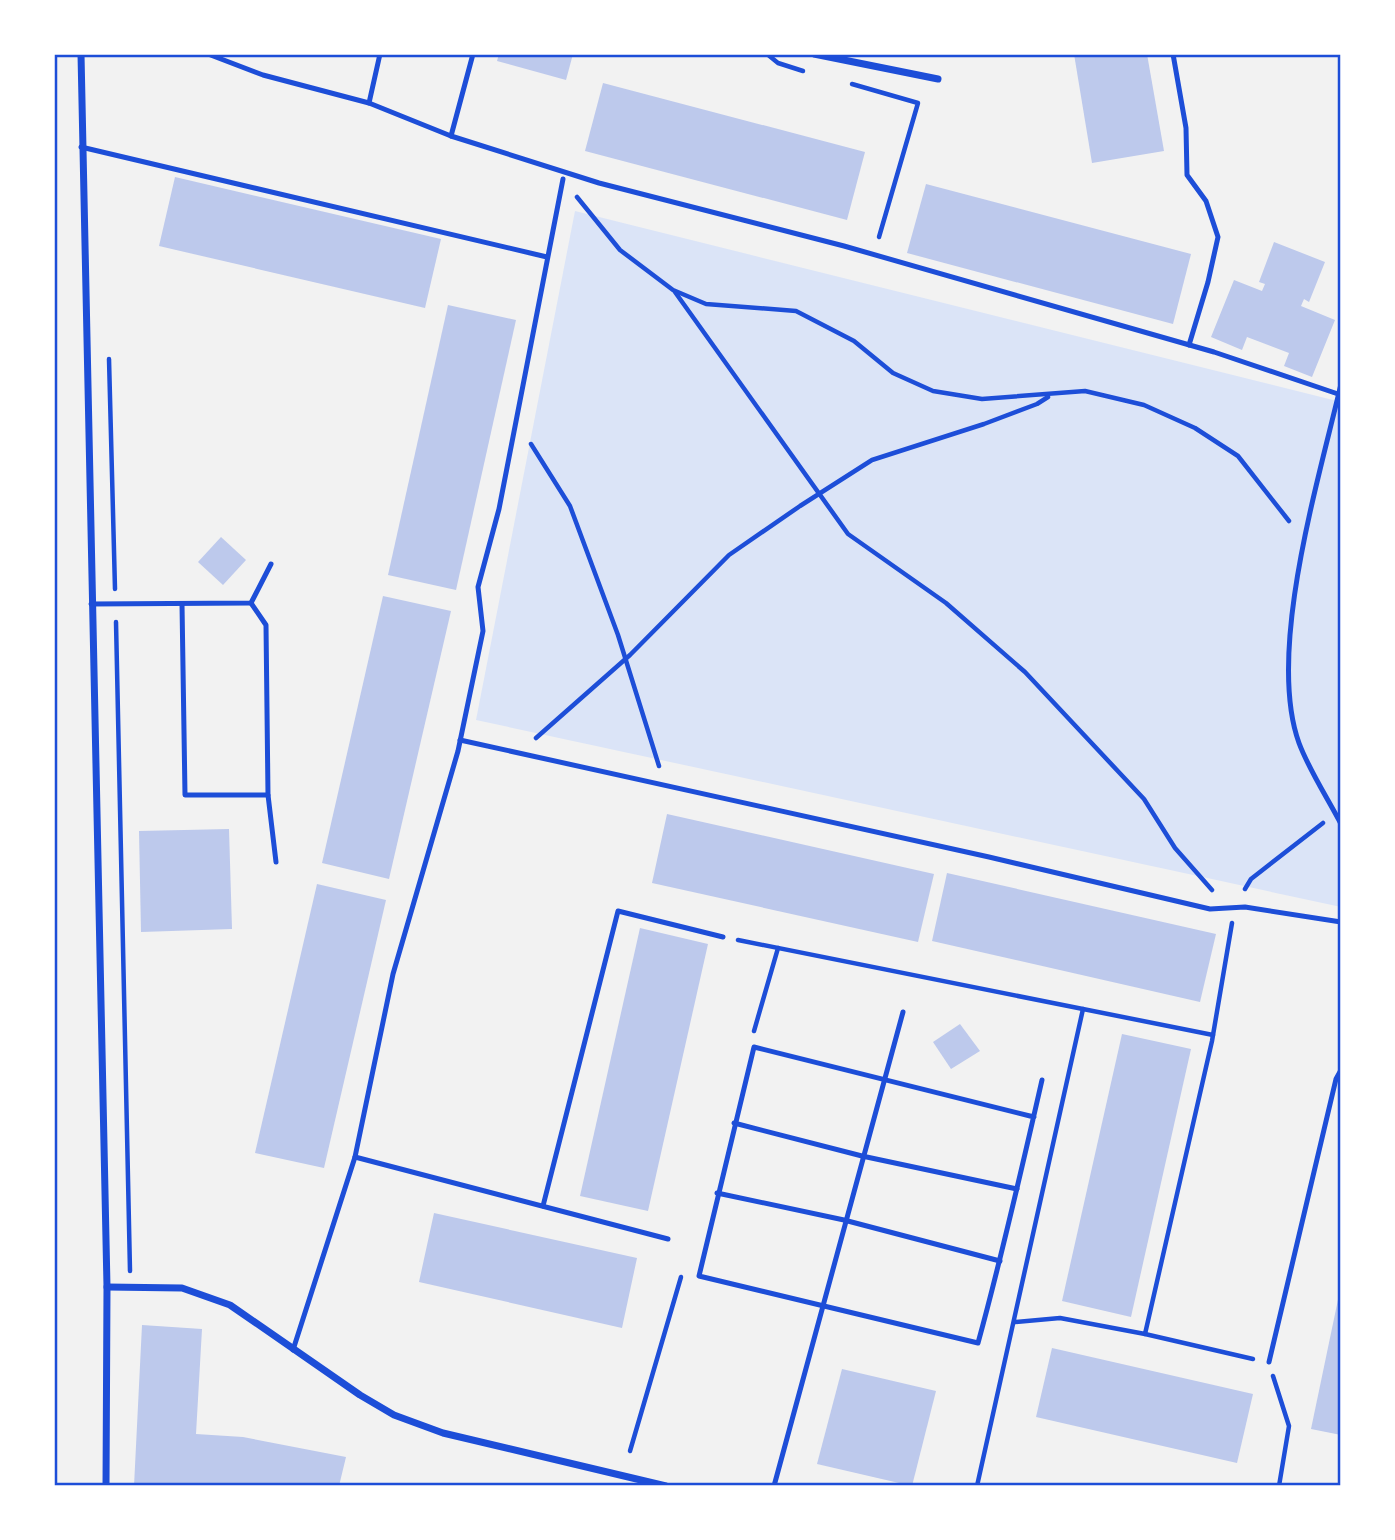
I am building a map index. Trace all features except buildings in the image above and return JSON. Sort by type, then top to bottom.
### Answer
[{"type":"street","points":[[81,54],[107,1287],[106,1486]]},
{"type":"street","points":[[814,54],[938,79]]},
{"type":"street","points":[[107,1287],[182,1288],[230,1305],[293,1350],[394,1415],[443,1433],[666,1486]]},
{"type":"lane","points":[[208,54],[263,75],[369,103],[451,136],[599,183],[874,255],[1189,345],[1340,395]]},
{"type":"lane","points":[[369,103],[380,54]]},
{"type":"lane","points":[[451,136],[473,54]]},
{"type":"lane","points":[[1173,54],[1186,128],[1187,175],[1206,201],[1218,237],[1209,282],[1189,345]]},
{"type":"lane","points":[[81,147],[547,257]]},
{"type":"lane","points":[[293,1350],[355,1157],[393,974],[460,740],[483,631],[478,587],[499,509],[564,179]]},
{"type":"lane","points":[[1341,384],[1305,542],[1286,680],[1299,742],[1341,824]]},
{"type":"lane","points":[[251,603],[271,564]]},
{"type":"lane","points":[[91,604],[251,603]]},
{"type":"lane","points":[[251,603],[266,625],[268,795],[276,863]]},
{"type":"lane","points":[[182,604],[185,795],[268,795]]},
{"type":"lane","points":[[460,740],[989,856],[1128,892],[1210,909],[1235,907],[1341,922]]},
{"type":"lane","points":[[543,1206],[618,911],[723,937]]},
{"type":"lane","points":[[774,1486],[844,1220],[903,1012]]},
{"type":"lane","points":[[1034,1117],[754,1047],[699,1276],[978,1343],[1000,1261],[1034,1117],[1042,1080]]},
{"type":"lane","points":[[1269,1362],[1336,1079],[1341,1070]]},
{"type":"lane","points":[[734,1123],[862,1156],[1017,1189]]},
{"type":"lane","points":[[355,1157],[667,1239]]},
{"type":"lane","points":[[717,1193],[844,1220],[1000,1261]]},
{"type":"path","points":[[767,54],[778,63],[812,73]]},
{"type":"path","points":[[851,83],[918,103],[874,255]]},
{"type":"path","points":[[564,179],[620,250],[673,290],[706,304],[796,311],[854,341],[893,373],[933,391],[982,399],[1085,391],[1144,405],[1195,428],[1238,456],[1305,542]]},
{"type":"path","points":[[673,290],[848,534],[946,603],[1025,672],[1144,799],[1175,848],[1225,908]]},
{"type":"path","points":[[109,356],[130,1287]]},
{"type":"path","points":[[520,753],[625,659],[729,555],[819,494],[872,460],[995,420],[1037,404],[1051,395]]},
{"type":"path","points":[[516,420],[570,506],[625,659],[665,787]]},
{"type":"path","points":[[1145,1334],[1213,1035],[1235,907],[1251,879],[1335,813]]},
{"type":"path","points":[[723,937],[1213,1035]]},
{"type":"path","points":[[977,1486],[1083,1009]]},
{"type":"path","points":[[1015,1322],[1059,1318],[1269,1362],[1289,1426],[1279,1486]]},
{"type":"shaded area","points":[[575,211],[1341,402],[1341,907],[476,720]]}]
